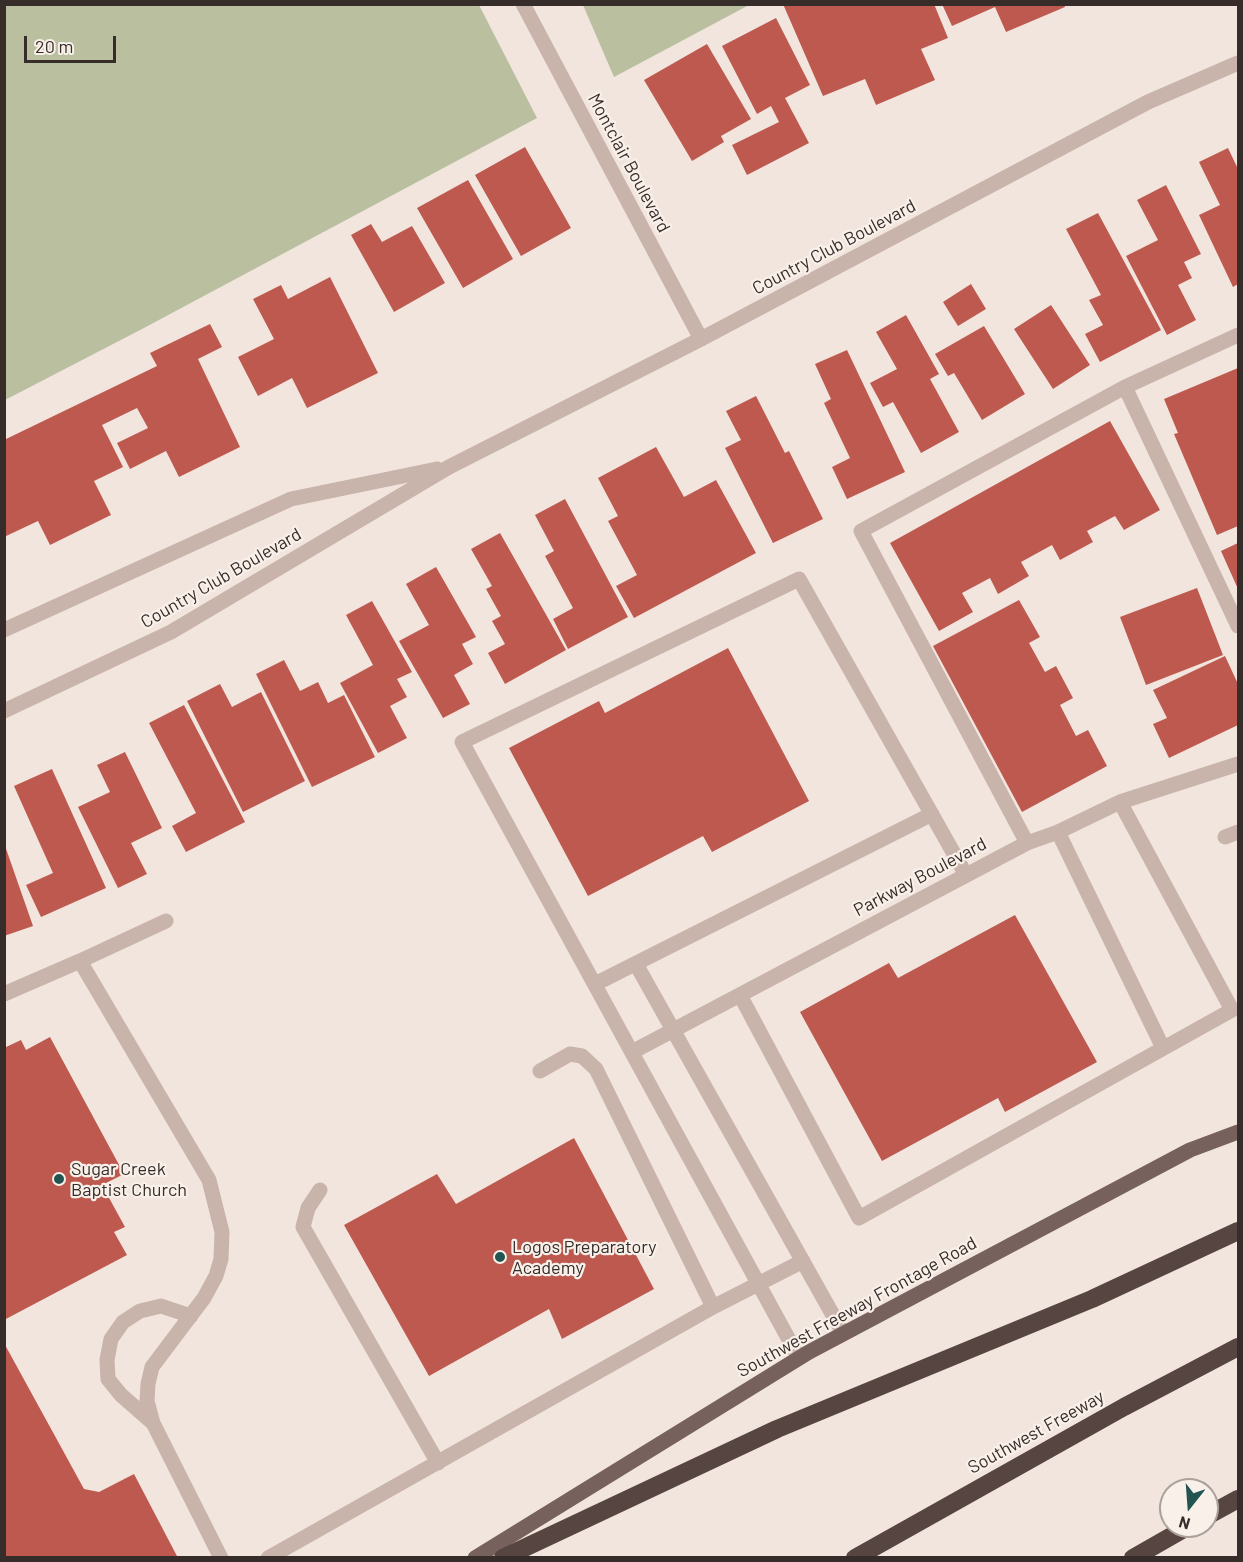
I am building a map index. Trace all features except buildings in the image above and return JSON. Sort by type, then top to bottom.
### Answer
[{"type":"highway","points":[[503,1557],[777,1429],[1092,1299],[1239,1231]]},
{"type":"highway","name":"Southwest Freeway","points":[[855,1557],[1124,1407],[1239,1347]]},
{"type":"highway","points":[[1219,1510],[1239,1499]]},
{"type":"highway","points":[[1133,1557],[1167,1538]]},
{"type":"main road","name":"Southwest Freeway Frontage Road","points":[[475,1557],[843,1333],[1190,1150],[1239,1132]]},
{"type":"street","name":"Montclair Boulevard","points":[[523,4],[701,339]]},
{"type":"street","name":"Country Club Boulevard","points":[[4,711],[171,632],[449,467],[701,339],[1148,102],[1239,63]]},
{"type":"street","points":[[1027,843],[861,531],[1125,387],[1239,335]]},
{"type":"street","points":[[1125,387],[1239,626]]},
{"type":"street","name":"Country Club Boulevard","points":[[4,630],[291,499],[449,467]]},
{"type":"street","points":[[799,1358],[462,742],[799,579],[966,875]]},
{"type":"street","name":"Parkway Boulevard","points":[[632,1052],[1027,843],[1058,832],[1120,802],[1239,765]]},
{"type":"street","points":[[740,995],[859,1218],[1232,1010],[1120,802]]},
{"type":"street","points":[[595,984],[932,814]]},
{"type":"street","points":[[1058,832],[1164,1048]]},
{"type":"street","points":[[4,994],[166,921]]},
{"type":"street","points":[[80,960],[209,1180],[222,1232],[221,1259],[216,1276],[204,1298],[152,1367],[147,1401],[153,1423],[221,1557]]},
{"type":"street","points":[[636,964],[843,1333]]},
{"type":"street","points":[[540,1071],[570,1054],[582,1056],[596,1069],[713,1307]]},
{"type":"street","points":[[320,1191],[308,1208],[303,1227],[438,1463]]},
{"type":"street","points":[[268,1557],[713,1307],[803,1261]]},
{"type":"street","points":[[153,1423],[121,1395],[108,1379],[107,1360],[111,1339],[123,1322],[140,1311],[161,1306],[191,1316]]},
{"type":"green space","points":[[5,4],[479,5],[537,118],[5,400]]},
{"type":"green space","points":[[583,5],[749,5],[614,77]]},
{"type":"place","name":"Sugar Creek Baptist Church","points":[[59,1179]]},
{"type":"place","name":"Logos Preparatory Academy","points":[[500,1257]]}]
